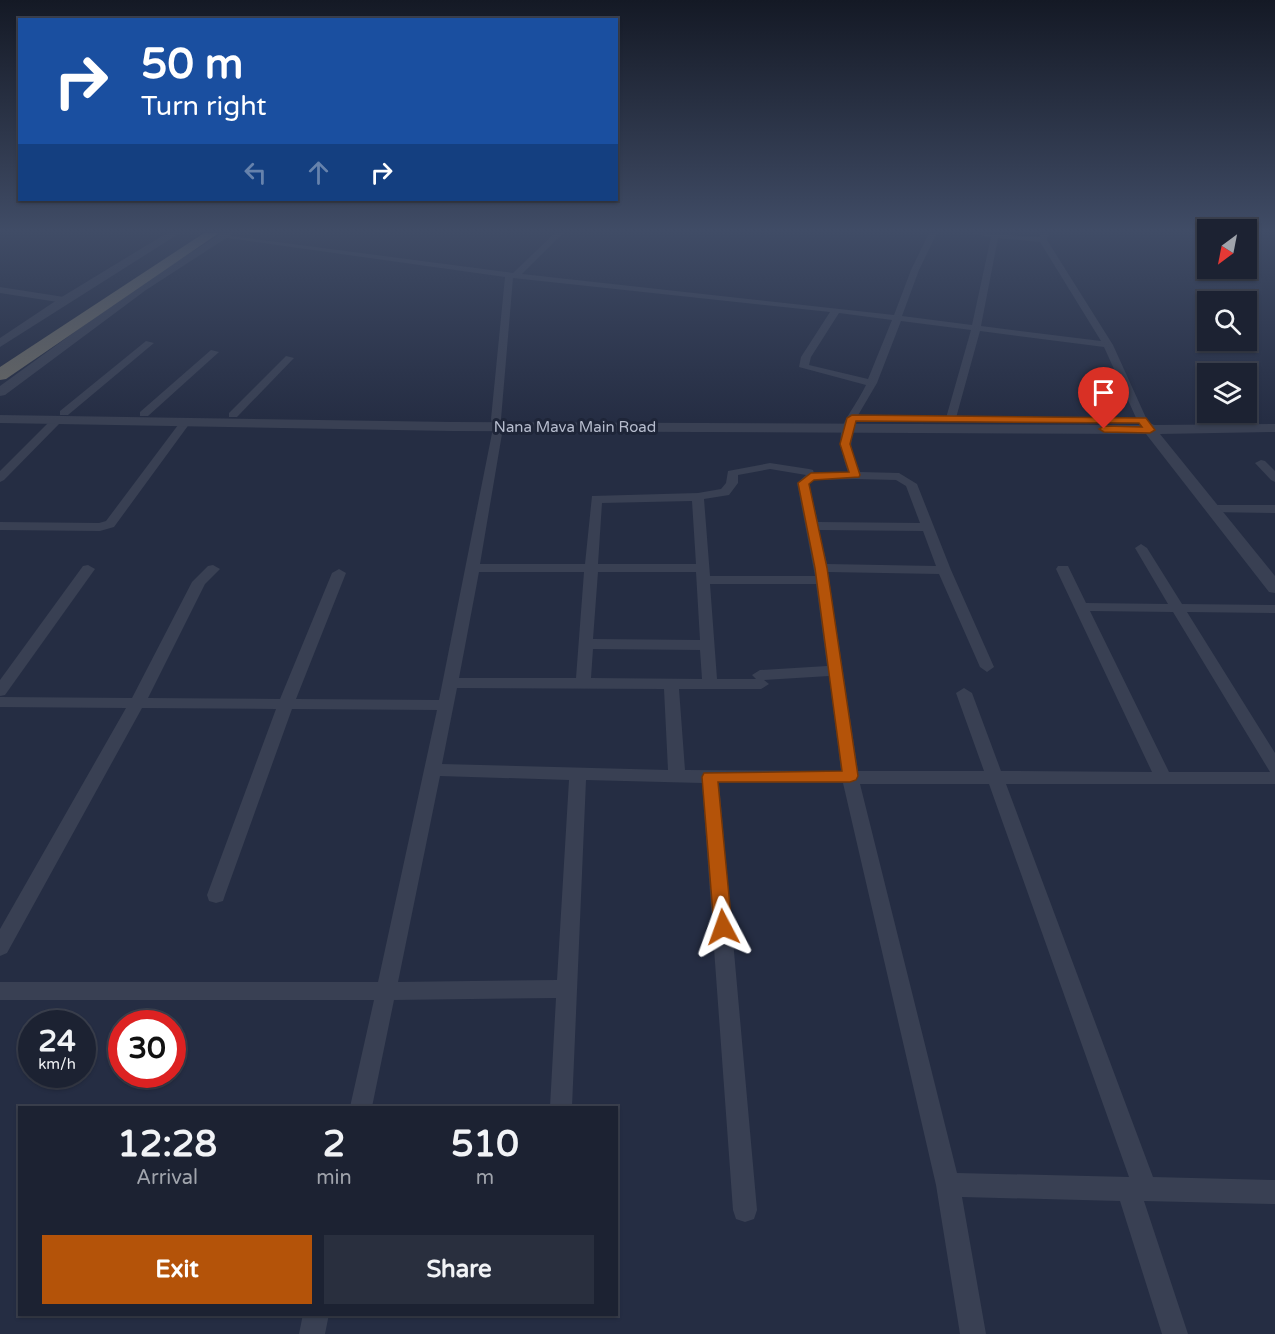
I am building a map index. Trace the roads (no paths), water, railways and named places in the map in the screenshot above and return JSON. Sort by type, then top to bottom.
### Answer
[{"type":"highway","points":[[0,361],[95,295]]},
{"type":"highway","points":[[0,375],[126,295]]},
{"type":"street","points":[[34,295],[64,300]]},
{"type":"street","points":[[0,343],[72,295]]},
{"type":"street","points":[[0,392],[132,295]]},
{"type":"street","points":[[361,1106],[452,682],[474,568],[497,423],[510,295]]},
{"type":"street","points":[[695,295],[836,310],[1108,345]]},
{"type":"street","points":[[855,475],[845,444],[850,423],[872,383],[905,295]]},
{"type":"street","points":[[951,418],[983,295]]},
{"type":"street","points":[[1079,295],[1108,345],[1146,425],[1275,588]]},
{"type":"street","points":[[836,310],[806,357],[804,367],[872,383]]},
{"type":"street","points":[[0,478],[60,417],[149,343]]},
{"type":"street","points":[[144,414],[214,352]]},
{"type":"street","points":[[233,415],[289,358]]},
{"type":"street","name":"Nana Mava Main Road","points":[[0,413],[185,423],[1146,425]]},
{"type":"street","name":"Nana Mava Main Road","points":[[0,419],[144,414],[497,423]]},
{"type":"street","name":"Nana Mava Main Road","points":[[850,423],[951,418],[1146,425]]},
{"type":"street","points":[[1146,425],[1275,420]]},
{"type":"street","points":[[0,525],[100,527],[110,524],[185,423]]},
{"type":"street","points":[[1146,425],[1275,428]]},
{"type":"street","points":[[1275,463],[1261,464],[1275,478]]},
{"type":"street","points":[[583,683],[596,499],[698,497],[725,492],[732,483],[732,473],[771,466],[809,472]]},
{"type":"street","points":[[973,1334],[948,1185],[850,776],[822,574],[803,492],[803,483],[806,479],[855,475],[899,477],[911,484],[944,570],[987,667]]},
{"type":"street","points":[[698,497],[710,684]]},
{"type":"street","points":[[1213,509],[1275,509]]},
{"type":"street","points":[[811,526],[927,527]]},
{"type":"street","points":[[1141,548],[1275,767]]},
{"type":"street","points":[[474,568],[592,568],[703,574],[822,574],[944,570]]},
{"type":"street","points":[[0,691],[88,569]]},
{"type":"street","points":[[0,947],[137,703],[199,582],[213,569]]},
{"type":"street","points":[[1063,569],[1164,778]]},
{"type":"street","points":[[216,896],[286,704],[339,573]]},
{"type":"street","points":[[1081,608],[1275,609]]},
{"type":"street","points":[[586,644],[708,645]]},
{"type":"street","points":[[452,682],[710,684],[836,671]]},
{"type":"street","points":[[671,684],[677,776]]},
{"type":"street","points":[[964,693],[1137,1189],[1175,1334]]},
{"type":"street","points":[[0,702],[447,705]]},
{"type":"street","points":[[433,770],[710,777],[1275,778]]},
{"type":"street","points":[[561,1106],[578,773]]},
{"type":"street","points":[[710,777],[745,1210]]},
{"type":"street","points":[[0,991],[386,992],[567,989]]},
{"type":"street","points":[[948,1185],[1275,1192]]},
{"type":"street","points":[[312,1334],[316,1316]]}]
